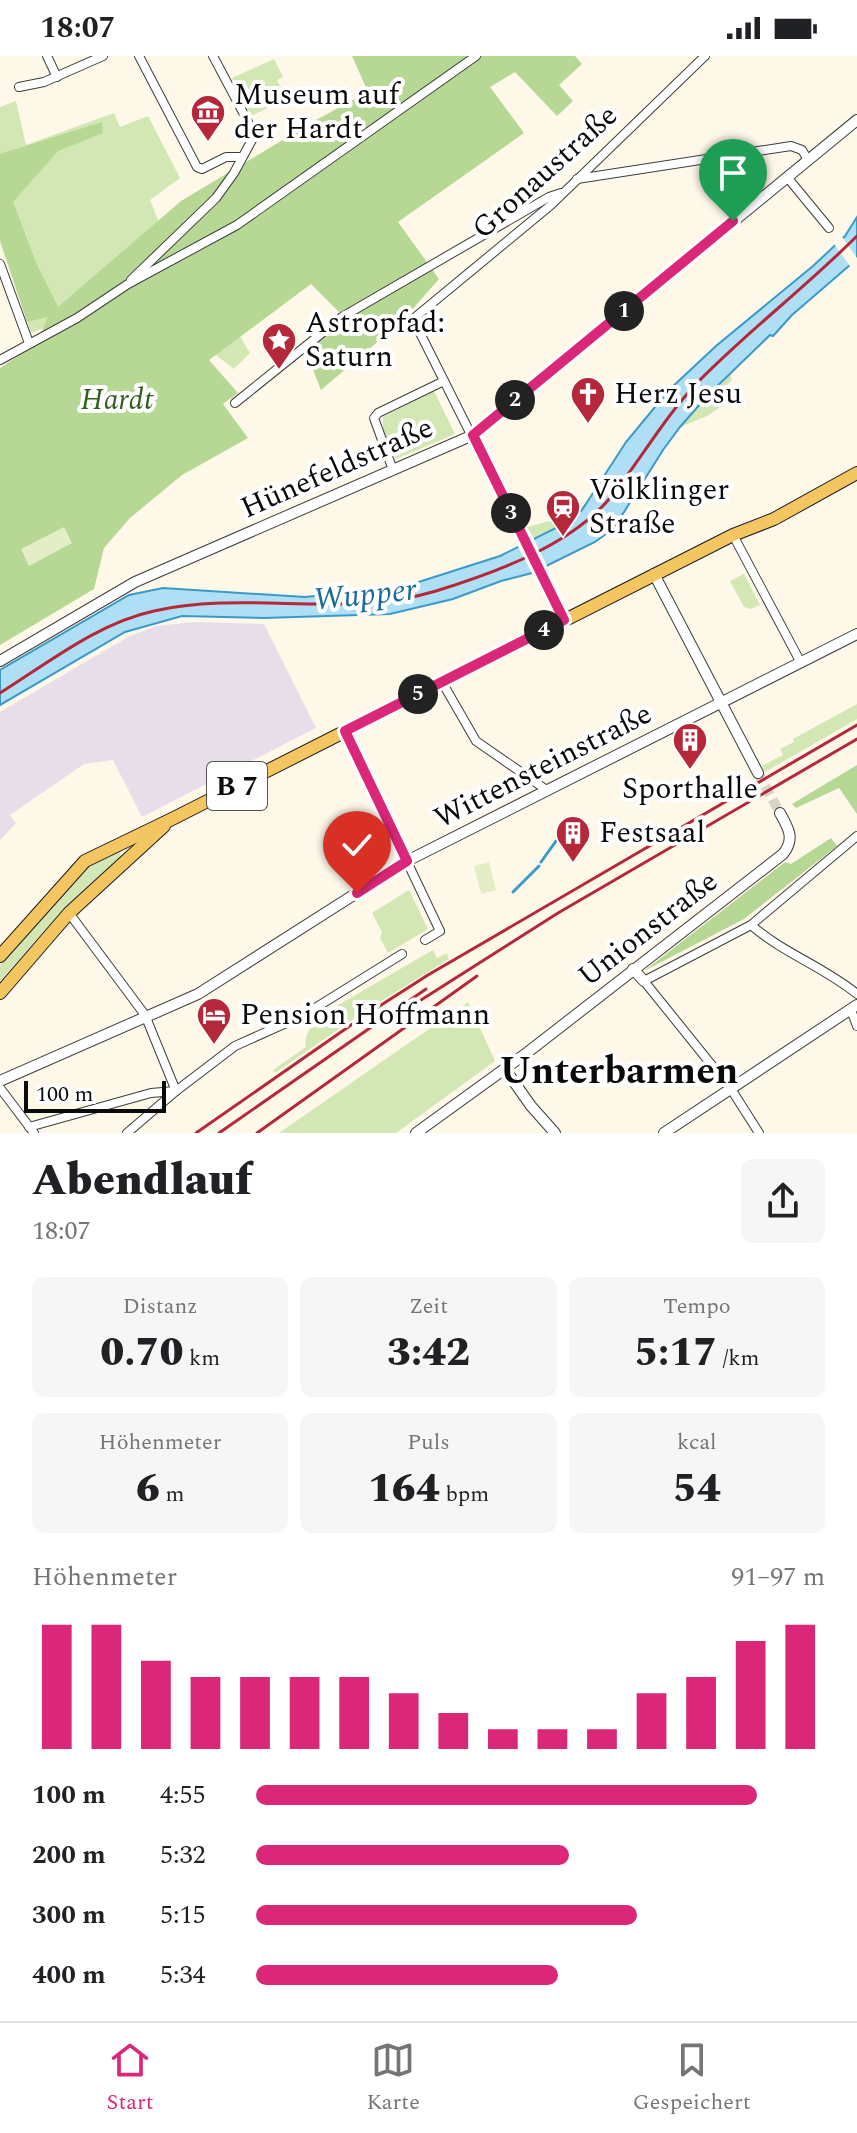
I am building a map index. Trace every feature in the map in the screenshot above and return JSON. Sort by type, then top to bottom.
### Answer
[{"type":"main road","name":"B 7","points":[[2,948],[79,865],[111,846],[172,819],[733,535],[774,519],[857,473]]},
{"type":"main road","name":"B 7","points":[[0,993],[69,913],[172,819]]},
{"type":"main road","points":[[111,846],[123,848],[124,862]]},
{"type":"street","points":[[47,56],[57,77]]},
{"type":"street","points":[[19,87],[29,87],[57,77],[103,56]]},
{"type":"street","points":[[139,56],[197,167],[202,169],[233,155],[242,157]]},
{"type":"street","points":[[128,284],[216,198],[253,138],[248,122],[213,56]]},
{"type":"street","points":[[0,360],[77,318],[128,284],[237,225],[476,56]]},
{"type":"street","name":"Gronaustraße","points":[[444,381],[413,319],[551,205],[705,56]]},
{"type":"street","name":"Hünefeldstraße","points":[[0,661],[148,576],[473,435],[857,120]]},
{"type":"street","points":[[576,179],[791,146],[802,150],[808,160]]},
{"type":"street","points":[[787,177],[829,228]]},
{"type":"street","points":[[235,403],[342,317],[549,197],[562,193]]},
{"type":"street","points":[[0,264],[29,343]]},
{"type":"street","points":[[393,470],[374,418],[378,413],[444,381],[564,620]]},
{"type":"street","points":[[733,535],[801,663]]},
{"type":"street","points":[[654,574],[758,773]]},
{"type":"street","name":"Wittensteinstraße","points":[[0,1081],[198,994],[407,861],[857,634]]},
{"type":"street","points":[[442,682],[476,741],[548,791]]},
{"type":"street","points":[[345,731],[440,931],[425,940]]},
{"type":"street","name":"Unionstraße","points":[[416,1133],[505,1069],[783,854],[791,837],[780,813]]},
{"type":"street","points":[[644,981],[751,925],[857,836]]},
{"type":"street","points":[[69,913],[145,1015],[176,1091]]},
{"type":"street","points":[[751,925],[772,943],[834,975],[857,994]]},
{"type":"street","points":[[127,1133],[235,1046],[304,1015],[402,954]]},
{"type":"street","points":[[633,969],[731,1089],[759,1133]]},
{"type":"street","points":[[664,1133],[854,1008],[857,1026]]},
{"type":"street","points":[[505,1069],[555,1133]]},
{"type":"street","points":[[0,1088],[31,1130],[151,1093],[176,1091]]},
{"type":"shaded area","points":[[195,622],[264,624],[316,728],[142,817],[113,760],[84,764],[10,815],[16,823],[0,840],[0,712],[128,637],[156,626]]},
{"type":"green space","name":"Hardt","points":[[352,56],[575,56],[582,64],[559,85],[573,101],[557,116],[515,72],[490,87],[524,133],[398,222],[439,279],[403,320],[321,390],[306,352],[343,324],[340,313],[311,284],[209,360],[238,393],[223,404],[248,438],[182,475],[130,518],[104,548],[94,589],[0,645],[0,368],[37,343],[48,317],[27,322],[0,239],[0,154],[102,122],[103,133],[58,151],[13,202],[37,265],[58,307],[181,201],[368,92]]},
{"type":"green space","points":[[274,59],[283,77],[277,80],[286,99],[251,116],[232,78]]},
{"type":"green space","points":[[16,101],[26,145],[114,113],[120,127],[148,116],[180,178],[150,200],[173,257],[233,324],[250,353],[234,369],[207,348],[57,323],[31,333],[0,243],[0,107]]},
{"type":"green space","points":[[730,374],[732,380],[726,386],[733,399],[707,416],[680,427]]},
{"type":"green space","points":[[434,391],[455,434],[396,459],[383,430],[383,417]]},
{"type":"green space","points":[[588,502],[571,520],[534,539],[527,527],[568,516]]},
{"type":"green space","points":[[64,527],[72,543],[29,566],[21,549]]},
{"type":"green space","points":[[744,574],[760,605],[751,609],[744,607],[730,581]]},
{"type":"green space","points":[[857,704],[857,719],[765,772],[762,766],[783,755],[780,749],[794,742],[793,739]]},
{"type":"green space","points":[[857,765],[857,814],[839,788],[796,808],[792,804]]},
{"type":"green space","points":[[831,838],[837,846],[744,919],[644,971],[785,862],[791,864]]},
{"type":"green space","points":[[117,850],[121,854],[120,860],[60,913],[0,981],[0,965],[53,900],[83,870]]},
{"type":"green space","points":[[489,862],[496,890],[481,894],[474,866]]},
{"type":"green space","points":[[409,890],[428,929],[388,953],[372,913]]},
{"type":"green space","points":[[433,950],[437,958],[447,953],[449,959],[362,1013],[275,1073],[273,1070],[306,1047],[307,1034],[321,1015]]},
{"type":"green space","points":[[468,1002],[495,1061],[396,1133],[279,1133]]},
{"type":"water","name":"Wupper","points":[[857,217],[857,259],[792,315],[773,336],[770,335],[709,394],[663,450],[614,528],[595,542],[532,573],[453,599],[390,614],[264,618],[182,616],[125,632],[0,705],[0,670],[129,595],[163,588],[305,597],[403,587],[500,556],[554,529],[582,510],[626,442],[669,390],[716,346],[813,266],[845,236]]},
{"type":"pier","points":[[840,234],[857,258],[857,264],[852,269],[832,241]]},
{"type":"pier","points":[[532,535],[547,566],[532,573],[516,543]]},
{"type":"waterway","points":[[541,862],[556,841]]},
{"type":"waterway","points":[[513,892],[539,866]]},
{"type":"tunnel","points":[[758,773],[780,813]]},
{"type":"railway","points":[[0,693],[93,634],[154,611],[224,603],[331,604],[401,599],[482,576],[553,544],[593,515],[610,498],[697,383],[857,236]]},
{"type":"railway","points":[[196,1133],[428,975],[857,725]]},
{"type":"railway","points":[[421,1000],[558,913],[857,739]]},
{"type":"railway","points":[[257,1133],[477,976]]},
{"type":"railway","points":[[219,1133],[426,989]]},
{"type":"place","name":"Museum auf der Hardt","points":[[208,143]]},
{"type":"place","name":"Astropfad: Saturn","points":[[279,371]]},
{"type":"place","name":"Herz Jesu","points":[[588,425]]},
{"type":"place","name":"Völklinger Straße","points":[[563,538]]},
{"type":"place","name":"Sporthalle","points":[[690,771]]},
{"type":"place","name":"Festsaal","points":[[573,864]]},
{"type":"place","name":"Pension Hoffmann","points":[[214,1046]]},
{"type":"district","name":"Unterbarmen","points":[[619,1072]]},
{"type":"route","points":[[357,893],[407,861],[345,731],[564,620],[473,435],[733,221]]}]
